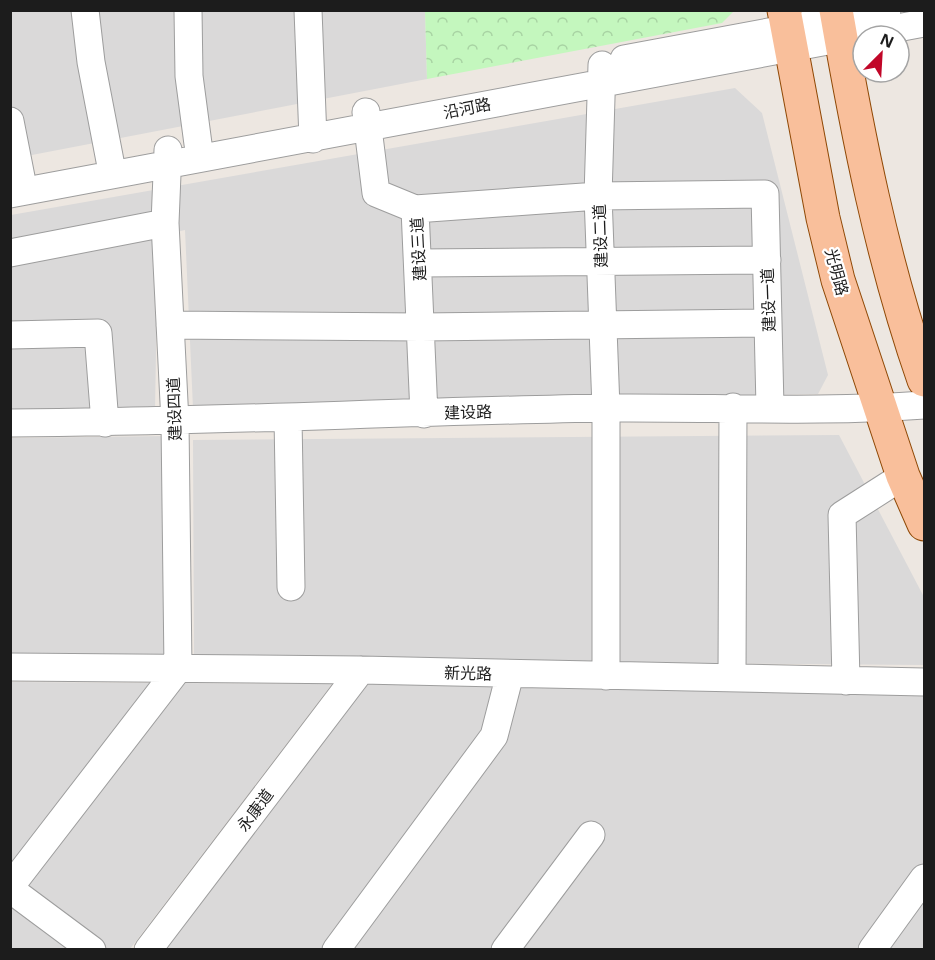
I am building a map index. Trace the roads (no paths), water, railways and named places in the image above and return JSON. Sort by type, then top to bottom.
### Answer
[{"type":"main road","points":[[838,23],[888,266],[924,380]]},
{"type":"main road","name":"光明路","points":[[787,28],[833,259],[879,409],[903,476],[924,524]]},
{"type":"street","points":[[85,10],[91,62],[110,161]]},
{"type":"street","points":[[188,10],[189,76],[198,144]]},
{"type":"street","points":[[308,10],[313,131]]},
{"type":"street","name":"沿河路","points":[[838,23],[887,10]]},
{"type":"street","name":"沿河路","points":[[14,184],[313,131],[602,73],[787,28],[838,23],[924,23]]},
{"type":"street","name":"建设二道","points":[[602,73],[598,196],[606,408],[606,676]]},
{"type":"street","name":"建设三道","points":[[367,119],[376,193],[416,209],[420,263],[424,414]]},
{"type":"street","points":[[10,121],[14,184]]},
{"type":"street","name":"沿河路","points":[[14,184],[110,161],[167,158],[198,144],[313,131]]},
{"type":"street","name":"建设四道","points":[[167,158],[165,223],[175,422],[178,669]]},
{"type":"street","name":"建设一道","points":[[598,196],[765,194],[770,407]]},
{"type":"street","points":[[416,209],[598,196]]},
{"type":"street","points":[[10,253],[165,223]]},
{"type":"street","points":[[420,263],[766,260]]},
{"type":"street","points":[[170,325],[421,327],[768,323]]},
{"type":"street","points":[[10,335],[98,333],[105,423]]},
{"type":"street","name":"建设路","points":[[10,423],[175,422],[606,408],[879,409],[924,405]]},
{"type":"street","points":[[732,678],[733,407]]},
{"type":"street","points":[[288,418],[291,587]]},
{"type":"street","points":[[846,681],[842,515],[903,476]]},
{"type":"street","name":"新光路","points":[[10,667],[361,670],[924,682]]},
{"type":"street","points":[[92,950],[10,888],[178,669]]},
{"type":"street","name":"永康道","points":[[148,950],[361,670]]},
{"type":"street","points":[[336,950],[494,736],[510,674]]},
{"type":"street","points":[[505,950],[591,835]]},
{"type":"street","points":[[872,950],[924,878]]}]
